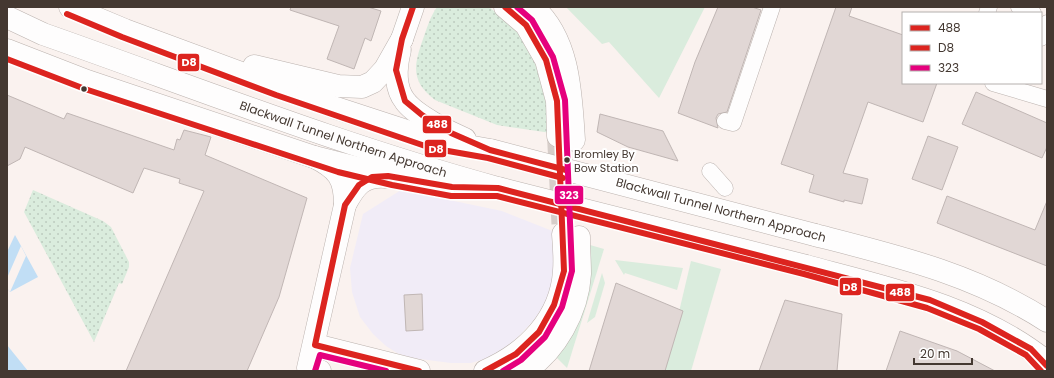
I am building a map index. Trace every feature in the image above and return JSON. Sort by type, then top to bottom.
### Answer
[{"type":"main road","name":"Blackwall Tunnel Northern Approach","points":[[70,7],[125,30],[280,88],[434,140],[490,150],[902,257],[969,279],[1018,302],[1047,321]]},
{"type":"main road","points":[[413,7],[402,40],[396,70],[405,101],[422,116],[451,133],[490,150]]},
{"type":"main road","points":[[505,7],[526,25],[546,60],[566,138],[571,93],[563,54],[554,32],[533,7]]},
{"type":"main road","name":"Blackwall Tunnel Northern Approach","points":[[7,17],[43,34],[332,137],[439,172],[806,266],[930,300],[982,322],[1039,356],[1047,366]]},
{"type":"main road","points":[[179,49],[351,88],[362,87],[373,82],[386,69],[402,40]]},
{"type":"main road","points":[[7,50],[44,66],[87,81],[314,157],[393,177],[452,188],[498,188]]},
{"type":"main road","points":[[314,157],[327,163],[342,180],[345,205]]},
{"type":"main road","points":[[312,370],[315,345],[345,205],[353,191],[362,182],[374,176],[393,177]]},
{"type":"main road","points":[[485,371],[504,363],[524,349],[541,331],[552,312],[560,291],[571,235],[580,275],[575,302],[566,325],[550,347],[532,366],[525,371]]},
{"type":"main road","points":[[315,345],[419,371]]},
{"type":"street","points":[[725,122],[733,123],[772,7]]},
{"type":"street","points":[[1019,7],[1031,12]]},
{"type":"street","points":[[1042,36],[1047,23]]},
{"type":"street","points":[[996,84],[1047,100]]},
{"type":"street","points":[[710,171],[724,188]]},
{"type":"shaded area","points":[[401,190],[502,211],[555,232],[554,277],[547,299],[535,319],[503,350],[488,358],[471,363],[451,363],[412,358],[397,353],[386,346],[373,334],[360,317],[352,292],[350,268],[363,214]]},
{"type":"green space","points":[[437,7],[489,7],[522,36],[542,70],[551,133],[497,125],[435,100],[427,93],[421,86],[418,79],[416,65],[427,27]]},
{"type":"green space","points":[[566,7],[705,7],[659,98],[609,42],[602,44]]},
{"type":"green space","points":[[33,190],[103,221],[111,227],[129,262],[129,267],[122,284],[119,283],[94,342],[24,212]]},
{"type":"green space","points":[[590,245],[604,249],[567,368],[556,357]]},
{"type":"green space","points":[[615,260],[683,268],[677,290],[625,273],[624,275]]},
{"type":"green space","points":[[691,261],[721,269],[691,371],[665,371]]},
{"type":"green space","points":[[602,273],[605,283],[595,317],[587,323]]},
{"type":"water","points":[[15,235],[38,277],[10,292],[7,288],[7,252]]},
{"type":"water","points":[[7,345],[28,371],[7,371]]},
{"type":"pier","points":[[21,246],[26,256],[10,292],[7,288],[7,278]]},
{"type":"building","points":[[291,7],[368,7],[381,11],[371,41],[365,38],[354,69],[327,59],[339,26],[290,10]]},
{"type":"building","points":[[718,7],[752,7],[761,10],[727,112],[718,114],[716,118],[718,128],[678,113],[695,62]]},
{"type":"building","points":[[836,7],[852,7],[849,16],[902,35],[902,84],[937,84],[923,122],[868,102],[843,173],[868,179],[862,204],[844,200],[844,202],[809,192],[814,175],[781,164]]},
{"type":"building","points":[[976,92],[1047,123],[1047,147],[1042,158],[962,124]]},
{"type":"building","points":[[7,95],[64,119],[67,113],[174,150],[177,139],[180,140],[184,130],[211,137],[205,155],[307,198],[279,297],[247,371],[126,371],[204,191],[179,183],[180,179],[144,168],[133,193],[25,147],[20,159],[7,166]]},
{"type":"building","points":[[600,114],[663,131],[678,161],[628,147],[597,132]]},
{"type":"building","points":[[928,136],[958,147],[942,190],[912,179]]},
{"type":"building","points":[[947,196],[1035,230],[1047,201],[1047,266],[937,223]]},
{"type":"building","points":[[616,283],[683,311],[665,371],[589,371]]},
{"type":"building","points":[[422,294],[423,330],[406,331],[404,295]]},
{"type":"building","points":[[785,300],[842,314],[837,371],[759,371]]},
{"type":"building","points":[[900,331],[957,351],[995,371],[886,371]]},
{"type":"tunnel","points":[[558,136],[563,234]]},
{"type":"transit line","name":"488","points":[[413,7],[402,39],[396,70],[405,101],[422,115],[451,133],[490,150],[566,170]]},
{"type":"transit line","name":"488","points":[[485,371],[516,354],[539,332],[554,305],[564,271],[557,101],[546,60],[526,25],[505,7]]},
{"type":"transit line","name":"323","points":[[503,371],[521,360],[545,337],[562,307],[572,271],[565,100],[553,57],[532,20],[517,7]]},
{"type":"transit line","name":"D8","points":[[67,14],[122,37],[276,95],[431,148],[488,158],[563,178]]},
{"type":"transit line","name":"D8","points":[[7,59],[85,89],[338,172],[392,185],[451,196],[497,196],[804,274],[927,308],[979,329],[1026,355],[1041,371]]},
{"type":"transit line","name":"488","points":[[419,371],[315,345],[345,205],[359,185],[372,177],[388,176],[452,187],[498,188],[930,300],[982,322],[1031,349],[1047,366]]},
{"type":"transit line","name":"323","points":[[315,371],[320,355],[386,371]]},
{"type":"place","name":"Bromley By Bow Station","points":[[567,160]]}]
